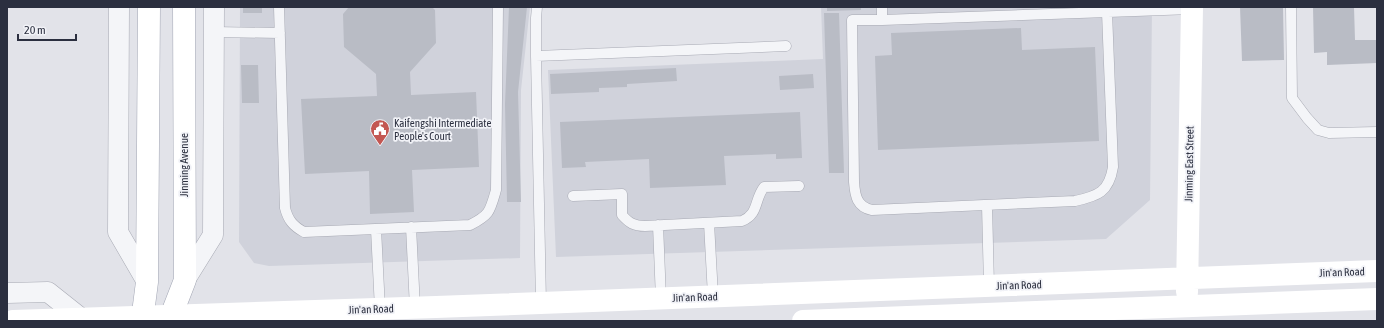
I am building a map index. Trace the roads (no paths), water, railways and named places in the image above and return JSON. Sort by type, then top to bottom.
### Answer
[{"type":"main road","points":[[142,319],[147,282],[149,7]]},
{"type":"main road","name":"Jinming Avenue","points":[[171,318],[185,280],[184,7]]},
{"type":"main road","name":"Jinming East Street","points":[[1187,314],[1192,8]]},
{"type":"main road","name":"Jin'an Road","points":[[13,321],[171,318],[1377,271]]},
{"type":"main road","points":[[803,321],[1187,314],[1377,299]]},
{"type":"street","points":[[119,7],[118,232],[147,282]]},
{"type":"street","points":[[185,280],[213,235],[214,7]]},
{"type":"street","points":[[7,293],[48,292],[82,319]]},
{"type":"lane","points":[[279,7],[285,208],[288,217],[297,229],[304,232],[470,225],[481,220],[490,211],[496,190],[498,7]]},
{"type":"lane","points":[[537,7],[536,56],[541,303]]},
{"type":"lane","points":[[882,7],[882,20]]},
{"type":"lane","points":[[1291,7],[1292,98],[1306,118],[1318,130],[1329,133],[1377,132]]},
{"type":"lane","points":[[1107,12],[1113,167],[1111,179],[1104,189],[1093,196],[1075,201],[872,210],[865,209],[855,194],[854,182],[852,20],[882,20],[1082,10],[1107,12],[1192,8]]},
{"type":"lane","points":[[215,32],[280,33]]},
{"type":"lane","points":[[536,56],[786,46]]},
{"type":"lane","points":[[573,196],[622,194],[622,216],[629,223],[636,226],[709,223],[742,221],[750,218],[755,210],[760,192],[764,187],[799,186]]},
{"type":"lane","points":[[987,205],[989,286]]},
{"type":"lane","points":[[709,223],[713,296]]},
{"type":"lane","points":[[658,225],[661,298]]},
{"type":"lane","points":[[411,227],[415,308]]},
{"type":"lane","points":[[376,229],[380,309]]},
{"type":"place","name":"Kaifengshi Intermediate People's Court","points":[[380,146]]}]
